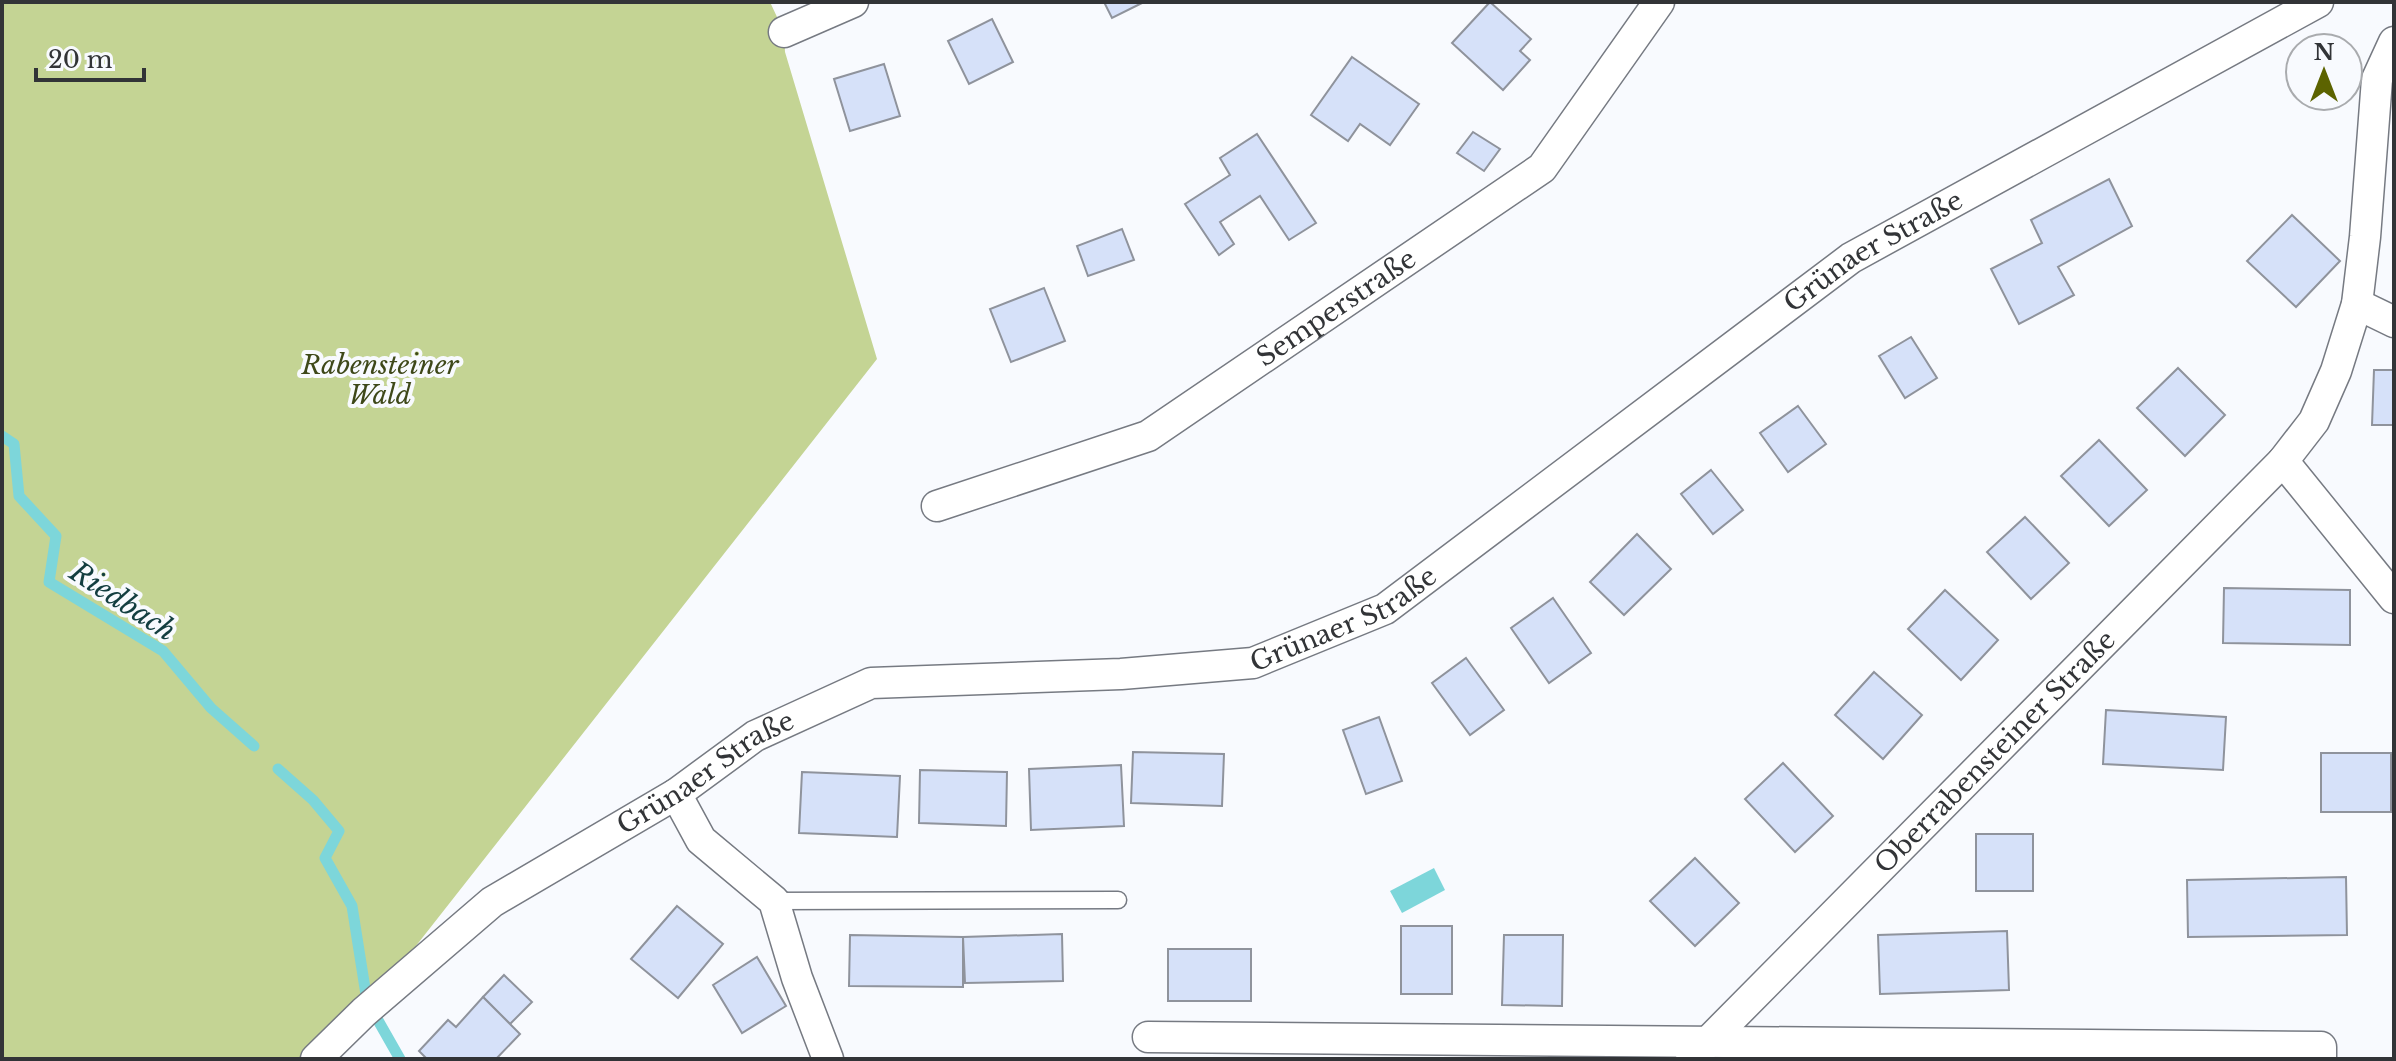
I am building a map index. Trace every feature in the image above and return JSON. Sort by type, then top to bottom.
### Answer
[{"type":"street","points":[[784,32],[853,2]]},
{"type":"street","name":"Semperstraße","points":[[937,506],[1148,436],[1542,168],[1659,2]]},
{"type":"street","name":"Grünaer Straße","points":[[316,1059],[364,1012],[492,902],[676,794],[755,736],[871,683],[1121,674],[1253,663],[1385,609],[1851,258],[2318,2]]},
{"type":"street","name":"Oberrabensteiner Straße","points":[[1699,1051],[2283,461],[2314,421],[2336,371],[2357,304],[2377,79],[2394,42]]},
{"type":"street","points":[[2357,304],[2394,322]]},
{"type":"street","points":[[2283,461],[2394,598]]},
{"type":"street","points":[[676,794],[701,840],[774,901],[797,978],[828,1059]]},
{"type":"street","points":[[1148,1037],[1699,1051],[2321,1053]]},
{"type":"lane","points":[[774,901],[1118,900]]},
{"type":"green space","name":"Rabensteiner Wald","points":[[2,2],[770,2],[784,32],[785,52],[877,359],[364,1012],[316,1059],[2,1059]]},
{"type":"water","points":[[1434,868],[1445,890],[1402,913],[1390,891]]},
{"type":"building","points":[[1104,2],[1144,2],[1112,18]]},
{"type":"building","points":[[1490,2],[1531,39],[1520,51],[1530,60],[1503,90],[1452,43]]},
{"type":"building","points":[[992,19],[1013,62],[969,84],[948,41]]},
{"type":"building","points":[[1352,57],[1419,104],[1390,145],[1360,124],[1348,141],[1311,115]]},
{"type":"building","points":[[884,64],[900,116],[850,131],[834,79]]},
{"type":"building","points":[[1473,132],[1500,149],[1484,171],[1457,153]]},
{"type":"building","points":[[1257,134],[1316,223],[1289,240],[1260,196],[1220,222],[1234,244],[1219,255],[1185,204],[1230,175],[1220,158]]},
{"type":"building","points":[[2109,179],[2132,226],[2058,267],[2074,295],[2019,324],[1991,269],[2042,243],[2031,220]]},
{"type":"building","points":[[2292,215],[2340,261],[2296,307],[2247,261]]},
{"type":"building","points":[[1122,229],[1134,260],[1088,276],[1077,246]]},
{"type":"building","points":[[1044,288],[1065,341],[1011,362],[990,309]]},
{"type":"building","points":[[1911,337],[1937,378],[1905,398],[1879,356]]},
{"type":"building","points":[[2178,368],[2225,415],[2185,456],[2137,408]]},
{"type":"building","points":[[2374,370],[2394,370],[2394,425],[2372,425]]},
{"type":"building","points":[[1798,406],[1826,444],[1788,472],[1760,433]]},
{"type":"building","points":[[2099,440],[2147,490],[2109,526],[2061,476]]},
{"type":"building","points":[[1711,470],[1743,510],[1713,534],[1681,494]]},
{"type":"building","points":[[2025,517],[2069,563],[2031,599],[1987,552]]},
{"type":"building","points":[[1637,534],[1671,569],[1624,615],[1590,582]]},
{"type":"building","points":[[2224,588],[2350,590],[2350,645],[2223,643]]},
{"type":"building","points":[[1945,590],[1998,640],[1961,680],[1908,629]]},
{"type":"building","points":[[1553,598],[1591,653],[1549,683],[1511,628]]},
{"type":"building","points":[[1466,658],[1504,710],[1470,735],[1432,683]]},
{"type":"building","points":[[1874,672],[1922,715],[1883,759],[1835,715]]},
{"type":"building","points":[[2106,710],[2226,717],[2223,770],[2103,764]]},
{"type":"building","points":[[1379,717],[1402,781],[1366,794],[1343,730]]},
{"type":"building","points":[[1133,752],[1224,754],[1222,806],[1131,803]]},
{"type":"building","points":[[2321,753],[2391,753],[2391,812],[2321,812]]},
{"type":"building","points":[[1783,763],[1833,816],[1795,852],[1745,799]]},
{"type":"building","points":[[1121,765],[1124,826],[1031,830],[1029,769]]},
{"type":"building","points":[[920,770],[1007,772],[1006,826],[919,823]]},
{"type":"building","points":[[802,772],[900,776],[897,837],[799,833]]},
{"type":"building","points":[[1976,834],[2033,834],[2033,891],[1976,891]]},
{"type":"building","points":[[1695,858],[1739,903],[1695,946],[1650,901]]},
{"type":"building","points":[[2346,877],[2347,935],[2188,937],[2187,880]]},
{"type":"building","points":[[677,906],[723,944],[678,998],[631,959]]},
{"type":"building","points":[[1401,926],[1452,926],[1452,994],[1401,994]]},
{"type":"building","points":[[2007,931],[2009,990],[1880,994],[1878,935]]},
{"type":"building","points":[[1062,934],[1063,981],[965,983],[963,937]]},
{"type":"building","points":[[850,935],[963,937],[963,987],[849,986]]},
{"type":"building","points":[[1504,935],[1563,935],[1562,1006],[1502,1005]]},
{"type":"building","points":[[1168,949],[1251,949],[1251,1001],[1168,1001]]},
{"type":"building","points":[[757,957],[786,1006],[742,1033],[713,985]]},
{"type":"building","points":[[504,975],[532,1002],[510,1024],[483,997]]},
{"type":"building","points":[[483,997],[520,1034],[496,1059],[427,1059],[419,1051],[448,1020],[456,1027]]},
{"type":"waterway","name":"Riedbach","points":[[2,436],[14,444],[19,496],[56,536],[49,582],[163,651],[211,708],[254,746]]},
{"type":"waterway","name":"Riedbach","points":[[278,769],[313,800],[339,831],[325,858],[352,906],[367,1001],[400,1059]]}]
